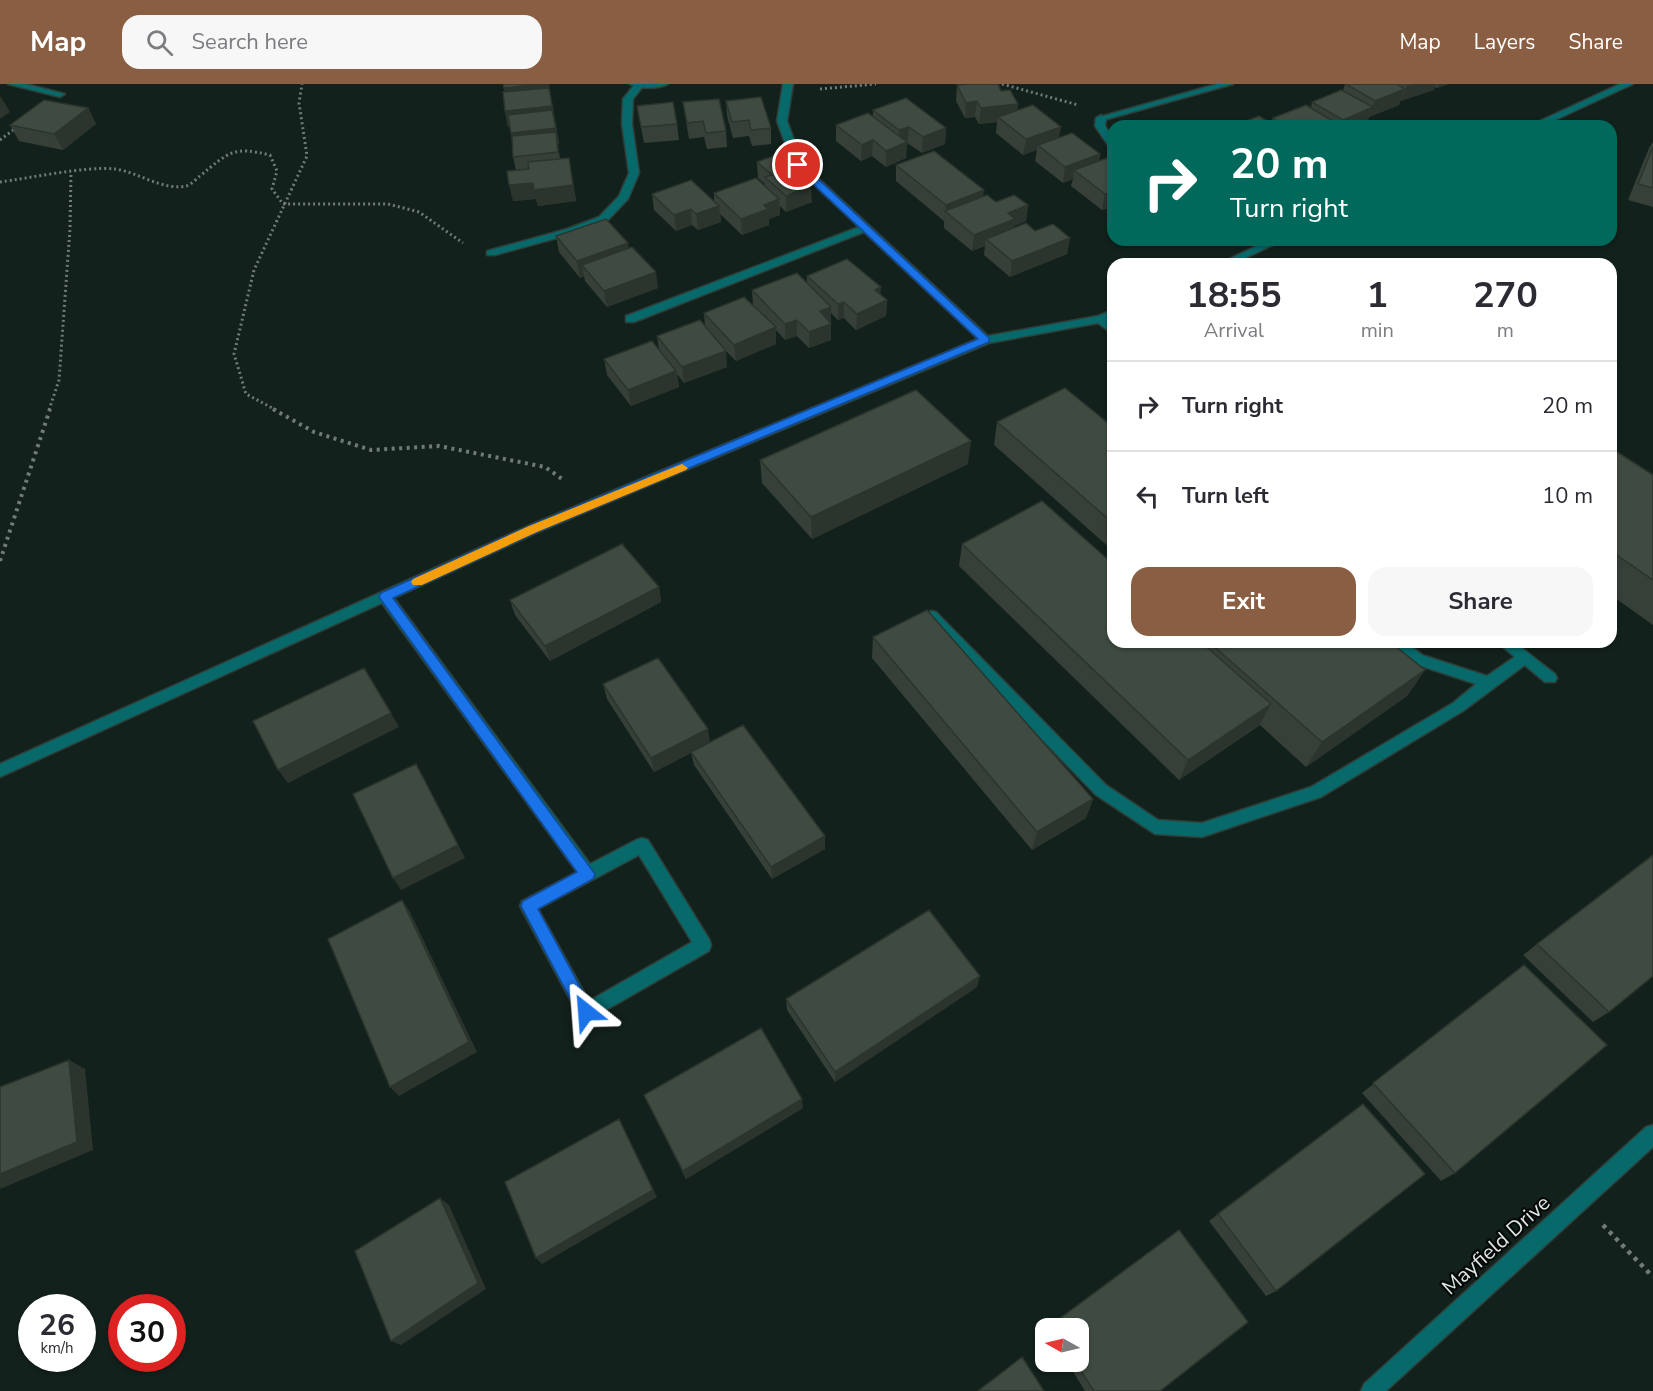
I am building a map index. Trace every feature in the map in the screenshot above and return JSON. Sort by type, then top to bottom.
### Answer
[{"type":"street","points":[[13,84],[60,94]]},
{"type":"street","points":[[491,253],[571,231],[603,219],[624,198],[634,173],[627,124],[628,99],[637,84],[663,84]]},
{"type":"street","points":[[1107,137],[1100,126],[1101,118],[1228,84]]},
{"type":"street","points":[[1547,120],[1628,84]]},
{"type":"street","points":[[786,88],[782,121],[798,165],[986,340]]},
{"type":"street","points":[[630,319],[866,228]]},
{"type":"street","points":[[1238,258],[1264,246]]},
{"type":"street","points":[[0,771],[533,529],[986,340],[1107,316]]},
{"type":"street","points":[[1100,319],[1107,325]]},
{"type":"street","points":[[385,597],[588,874]]},
{"type":"street","points":[[931,616],[1101,790],[1155,827],[1202,830],[1316,792],[1458,707],[1524,658]]},
{"type":"street","points":[[1404,648],[1418,659],[1489,682]]},
{"type":"street","points":[[1512,648],[1550,678]]},
{"type":"street","points":[[642,845],[703,945],[586,1012],[528,906],[588,874],[642,845]]},
{"type":"street","name":"Mayfield Drive","points":[[1371,1391],[1653,1134]]},
{"type":"path","points":[[302,84],[299,103],[307,156],[254,270],[234,354],[246,394],[314,432],[371,450],[438,446],[510,459],[545,467],[571,487]]},
{"type":"path","points":[[786,88],[876,84]]},
{"type":"path","points":[[1002,84],[1114,115]]},
{"type":"path","points":[[0,182],[71,172],[114,169],[149,178],[168,187],[188,186],[225,154],[245,149],[270,155],[277,171],[272,189],[283,204]]},
{"type":"path","points":[[0,561],[59,380],[70,229],[71,172]]},
{"type":"path","points":[[283,204],[388,204],[419,212],[469,248],[491,253]]},
{"type":"path","points":[[1580,1201],[1653,1276]]},
{"type":"building","points":[[503,84],[538,84],[504,88]]},
{"type":"building","points":[[998,84],[1001,91],[1010,90],[1018,104],[981,108],[977,101],[966,103],[957,85]]},
{"type":"building","points":[[1346,84],[1397,84],[1405,89],[1375,101]]},
{"type":"building","points":[[549,88],[552,106],[505,111],[503,92]]},
{"type":"building","points":[[1341,90],[1373,107],[1343,120],[1312,102]]},
{"type":"building","points":[[761,97],[771,128],[751,130],[749,120],[732,122],[726,101]]},
{"type":"building","points":[[906,98],[946,128],[923,137],[909,127],[899,130],[873,110]]},
{"type":"building","points":[[719,99],[726,131],[706,133],[703,121],[687,123],[683,102]]},
{"type":"building","points":[[44,100],[88,108],[54,134],[10,125]]},
{"type":"building","points":[[673,102],[677,124],[641,127],[637,106]]},
{"type":"building","points":[[1033,105],[1061,127],[1026,139],[998,117]]},
{"type":"building","points":[[1306,105],[1331,120],[1276,120],[1273,118]]},
{"type":"building","points":[[552,110],[556,128],[511,133],[508,115]]},
{"type":"building","points":[[868,113],[907,142],[886,151],[873,140],[862,145],[836,125]]},
{"type":"building","points":[[1259,116],[1265,120],[1249,120]]},
{"type":"building","points":[[556,132],[558,152],[513,157],[512,136]]},
{"type":"building","points":[[1072,133],[1100,154],[1065,167],[1038,145]]},
{"type":"building","points":[[1653,147],[1653,188],[1638,184]]},
{"type":"building","points":[[934,151],[984,190],[946,205],[896,165]]},
{"type":"building","points":[[776,155],[811,186],[786,196],[765,177],[772,175],[757,162]]},
{"type":"building","points":[[569,158],[573,185],[534,190],[533,183],[509,185],[507,171],[529,169],[528,162]]},
{"type":"building","points":[[1107,158],[1107,193],[1105,194],[1074,170]]},
{"type":"building","points":[[756,178],[779,199],[764,205],[768,209],[741,219],[714,193]]},
{"type":"building","points":[[691,180],[719,206],[696,214],[691,209],[674,215],[652,194]]},
{"type":"building","points":[[987,195],[996,202],[1014,195],[1028,205],[1008,213],[1015,219],[974,235],[945,211]]},
{"type":"building","points":[[606,219],[628,243],[577,261],[556,236]]},
{"type":"building","points":[[1026,223],[1035,231],[1053,224],[1070,238],[1012,261],[986,239]]},
{"type":"building","points":[[632,247],[656,272],[604,291],[582,265]]},
{"type":"building","points":[[847,259],[881,287],[875,290],[887,300],[857,314],[844,302],[838,304],[807,276]]},
{"type":"building","points":[[797,273],[831,307],[820,311],[831,324],[809,332],[797,320],[785,324],[752,290]]},
{"type":"building","points":[[744,297],[776,327],[734,345],[704,313]]},
{"type":"building","points":[[700,320],[726,351],[682,367],[657,336]]},
{"type":"building","points":[[652,341],[676,371],[628,390],[604,359]]},
{"type":"building","points":[[1065,388],[1107,422],[1107,518],[997,422]]},
{"type":"building","points":[[916,390],[971,441],[811,517],[760,460]]},
{"type":"building","points":[[1617,452],[1653,475],[1653,580],[1617,555]]},
{"type":"building","points":[[1042,501],[1107,559],[1107,648],[1208,648],[1271,704],[1188,760],[962,544]]},
{"type":"building","points":[[622,544],[659,587],[545,646],[510,600]]},
{"type":"building","points":[[927,610],[1093,799],[1037,832],[873,637]]},
{"type":"building","points":[[1216,648],[1398,648],[1425,670],[1322,742]]},
{"type":"building","points":[[658,658],[708,729],[651,758],[603,684]]},
{"type":"building","points":[[364,668],[391,713],[278,770],[253,721]]},
{"type":"building","points":[[743,725],[825,836],[771,867],[691,752]]},
{"type":"building","points":[[416,764],[458,845],[393,878],[353,794]]},
{"type":"building","points":[[1653,855],[1653,976],[1609,1012],[1537,944]]},
{"type":"building","points":[[402,900],[469,1042],[390,1087],[328,939]]},
{"type":"building","points":[[929,910],[980,976],[835,1072],[786,999]]},
{"type":"building","points":[[1524,965],[1607,1045],[1455,1173],[1373,1083]]},
{"type":"building","points":[[761,1028],[802,1099],[683,1171],[644,1095]]},
{"type":"building","points":[[69,1060],[77,1142],[0,1174],[0,1087]]},
{"type":"building","points":[[1363,1104],[1425,1174],[1276,1291],[1218,1214]]},
{"type":"building","points":[[619,1119],[653,1190],[536,1258],[505,1182]]},
{"type":"building","points":[[440,1198],[478,1283],[391,1341],[355,1251]]},
{"type":"building","points":[[1179,1230],[1248,1322],[1160,1391],[1094,1391],[1082,1372],[1089,1372],[1089,1318],[1060,1318]]},
{"type":"building","points":[[1022,1357],[1044,1391],[978,1391]]},
{"type":"slow traffic","points":[[417,582],[533,529],[682,468]]},
{"type":"route","points":[[586,1012],[528,906],[588,874],[385,597],[533,529],[986,340],[798,165]]}]
